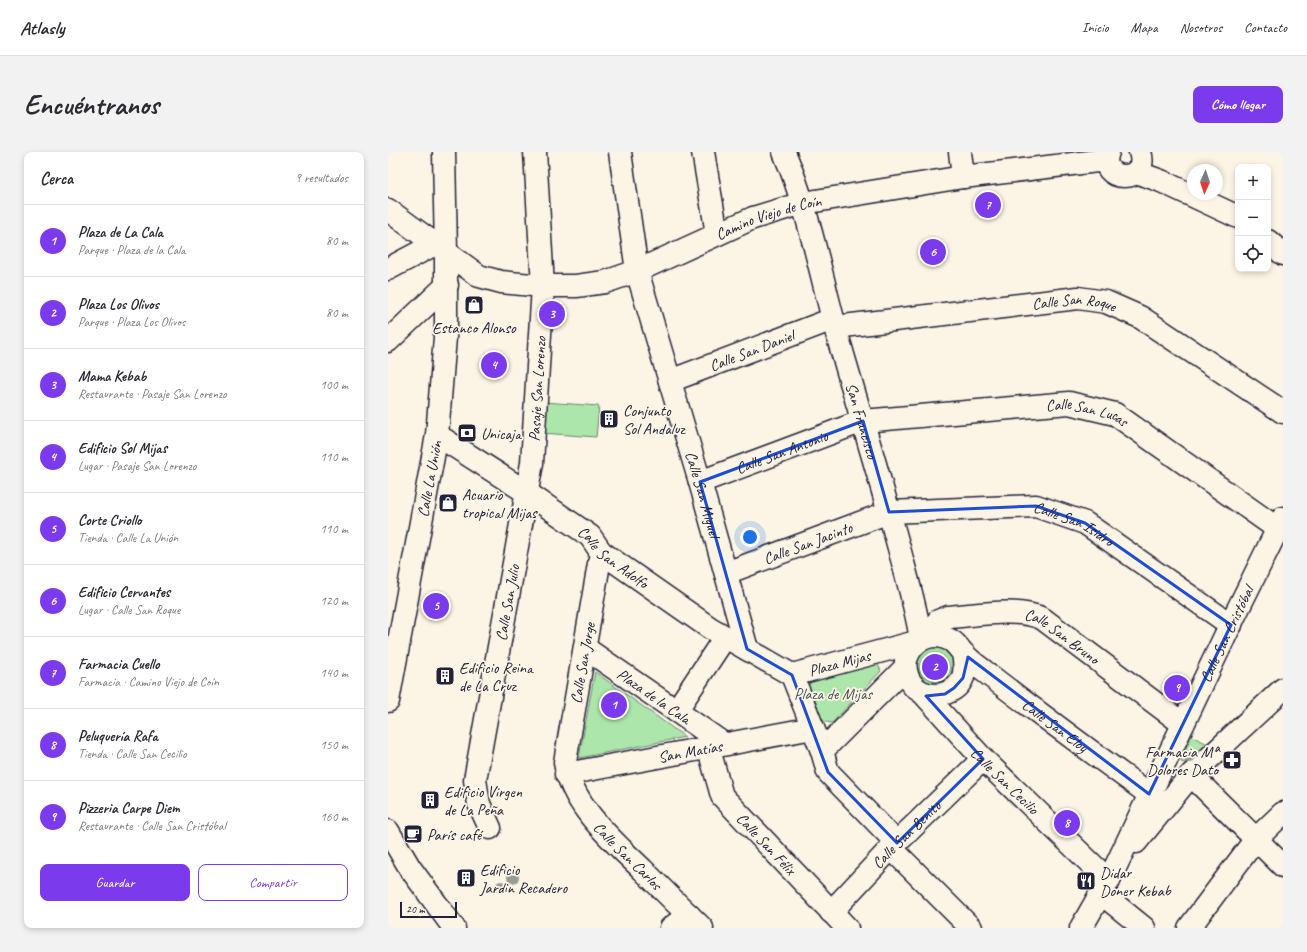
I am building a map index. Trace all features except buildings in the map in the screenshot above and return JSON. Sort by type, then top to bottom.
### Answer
[{"type":"street","name":"Calle La Unión","points":[[388,701],[437,435],[446,325],[447,285],[441,249],[444,152]]},
{"type":"street","name":"Pasaje San Lorenzo","points":[[526,492],[532,463],[543,286],[535,152]]},
{"type":"street","name":"Calle San Miguel","points":[[620,152],[637,272],[700,482],[747,649]]},
{"type":"street","points":[[703,152],[717,234]]},
{"type":"street","name":"San Francisco","points":[[784,152],[796,180],[803,203],[834,323],[889,512],[922,639]]},
{"type":"street","points":[[960,152],[963,177]]},
{"type":"street","name":"Camino Viejo de Coín","points":[[388,210],[479,276],[501,282],[543,286],[576,286],[605,282],[637,272],[753,218],[803,203],[963,177],[1107,156]]},
{"type":"street","points":[[1107,156],[1107,166],[1115,175],[1127,176],[1138,162],[1168,183],[1235,216]]},
{"type":"street","points":[[1271,244],[1283,254]]},
{"type":"street","points":[[388,269],[441,249]]},
{"type":"street","points":[[388,341],[447,285]]},
{"type":"street","name":"Calle San Roque","points":[[834,323],[1078,298],[1106,302],[1140,316],[1283,412]]},
{"type":"street","name":"Calle San Daniel","points":[[670,381],[834,323]]},
{"type":"street","name":"Calle San Lucas","points":[[863,421],[1069,403],[1115,414],[1280,524]]},
{"type":"street","name":"Calle San Antonio","points":[[700,482],[863,421]]},
{"type":"street","name":"Calle San Adolfo","points":[[437,435],[526,492],[590,536],[601,552],[725,637],[792,675]]},
{"type":"street","name":"Calle San Julio","points":[[490,828],[479,804],[475,780],[526,492]]},
{"type":"street","name":"Calle San Isidro","points":[[889,512],[1036,506],[1085,523],[1231,624]]},
{"type":"street","name":"Calle San Jacinto","points":[[726,573],[889,512]]},
{"type":"street","name":"Calle San Cristóbal","points":[[1109,879],[1280,524]]},
{"type":"street","name":"Calle San Jorge","points":[[566,774],[565,762],[601,552]]},
{"type":"street","name":"Calle San Bruno","points":[[922,639],[938,621],[948,617],[1020,613],[1033,614],[1043,619],[1183,724]]},
{"type":"street","points":[[939,636],[949,639],[957,644],[963,653],[965,668],[962,678],[954,688],[945,694],[933,695],[923,693],[911,683],[905,668],[906,657],[922,639],[939,636]]},
{"type":"street","points":[[676,711],[725,637]]},
{"type":"street","name":"Plaza Mijas","points":[[922,639],[792,675],[822,751],[828,772],[971,928]]},
{"type":"street","name":"Plaza de la Cala","points":[[585,648],[676,711],[716,745]]},
{"type":"street","name":"Calle San Eloy","points":[[963,653],[982,670],[1149,794]]},
{"type":"street","points":[[822,751],[905,668]]},
{"type":"street","points":[[1081,928],[1109,879],[1191,775],[1283,689]]},
{"type":"street","name":"Calle San Cecilio","points":[[923,693],[983,759],[1109,879],[1144,928]]},
{"type":"street","name":"San Matías","points":[[566,774],[813,728]]},
{"type":"street","name":"Calle San Félix","points":[[716,745],[722,796],[847,928]]},
{"type":"street","name":"Calle San Benito","points":[[831,912],[894,845],[983,759]]},
{"type":"street","name":"Calle San Carlos","points":[[566,774],[575,792],[597,825],[695,922]]},
{"type":"street","points":[[1191,775],[1255,840],[1283,866]]},
{"type":"street","points":[[1189,928],[1255,840],[1283,813]]},
{"type":"street","points":[[388,832],[410,868],[454,928]]},
{"type":"street","points":[[671,928],[695,922]]},
{"type":"highlighted area","points":[[863,421],[889,512],[1036,506],[1085,523],[1231,625],[1149,794],[968,657],[963,678],[954,688],[945,694],[926,696],[983,759],[897,843],[828,772],[792,675],[747,649],[700,482]]},
{"type":"green space","points":[[544,402],[599,406],[596,437],[542,433]]},
{"type":"green space","points":[[935,646],[948,652],[954,665],[948,678],[935,684],[922,678],[916,665],[922,652]]},
{"type":"green space","name":"Plaza de Mijas","points":[[876,661],[881,671],[832,723],[821,721],[808,686],[815,677]]},
{"type":"green space","points":[[595,672],[685,737],[579,758]]},
{"type":"green space","points":[[1191,736],[1208,744],[1188,764],[1181,762],[1181,758]]},
{"type":"place","name":"Farmacia Cuello","points":[[988,205]]},
{"type":"place","name":"Edificio Cervantes","points":[[933,252]]},
{"type":"place","name":"Estanco Alonso","points":[[474,305]]},
{"type":"place","name":"Mama Kebab","points":[[552,314]]},
{"type":"place","name":"Edificio Sol Mijas","points":[[494,365]]},
{"type":"place","name":"Conjunto Sol Andaluz","points":[[609,419]]},
{"type":"place","name":"Unicaja","points":[[467,433]]},
{"type":"place","name":"Acuario tropical Mijas","points":[[448,503]]},
{"type":"place","name":"Corte Criollo","points":[[436,606]]},
{"type":"place","name":"Plaza Los Olivos","points":[[935,667]]},
{"type":"place","name":"Edificio Reina de La Cruz","points":[[445,676]]},
{"type":"place","name":"Pizzeria Carpe Diem","points":[[1177,688]]},
{"type":"place","name":"Plaza de La Cala","points":[[614,705]]},
{"type":"place","name":"Farmacia Mª Dolores Dato","points":[[1232,760]]},
{"type":"place","name":"Edificio Virgen de La Peña","points":[[430,800]]},
{"type":"place","name":"Peluquería Rafa","points":[[1067,823]]},
{"type":"place","name":"París café","points":[[413,834]]},
{"type":"place","name":"Edificio Jardin Recadero","points":[[466,878]]},
{"type":"place","name":"Didar Doner Kebab","points":[[1086,881]]}]
